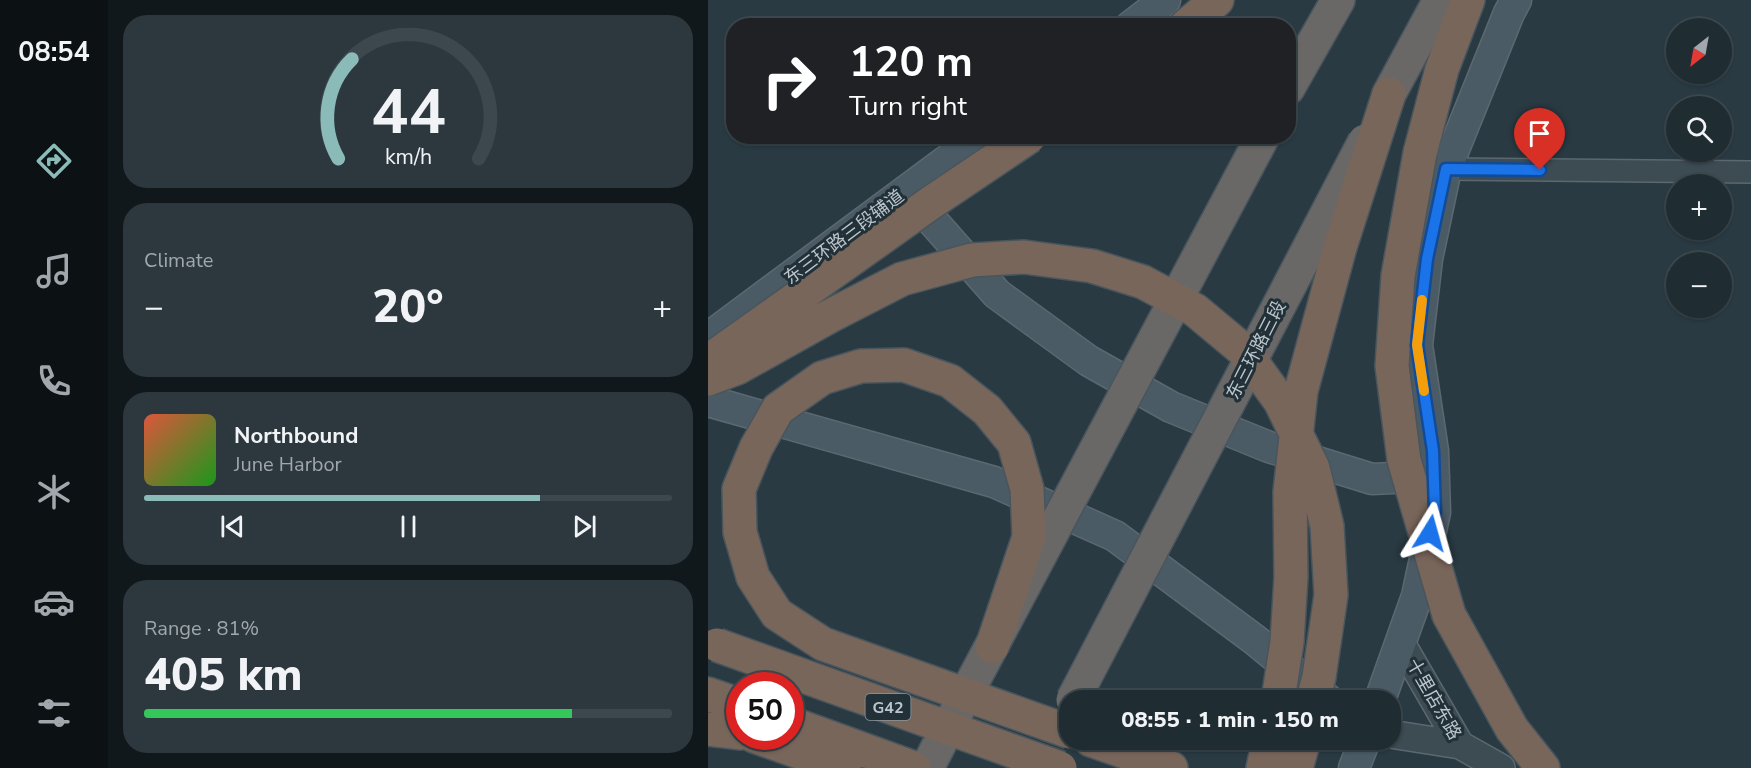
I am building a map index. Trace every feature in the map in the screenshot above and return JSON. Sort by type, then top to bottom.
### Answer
[{"type":"highway","points":[[1195,18],[1217,0]]},
{"type":"highway","points":[[1296,75],[1338,0]]},
{"type":"highway","name":"东三环路三段","points":[[1078,690],[1440,0]]},
{"type":"highway","points":[[1468,0],[1442,69],[1433,161],[1398,276],[1392,366],[1404,460],[1449,615],[1512,729],[1543,768]]},
{"type":"highway","points":[[1280,690],[1287,642],[1292,577],[1290,492],[1301,391],[1340,247],[1389,94]]},
{"type":"highway","points":[[708,361],[932,202],[1018,144]]},
{"type":"highway","points":[[934,755],[1259,144]]},
{"type":"highway","points":[[708,379],[736,368],[902,279],[972,260],[1024,257],[1092,266],[1143,282],[1195,310],[1243,350],[1280,401],[1313,468],[1327,526],[1331,595],[1316,690]]},
{"type":"highway","points":[[992,647],[1029,537],[1027,489],[1014,443],[987,410],[950,381],[904,365],[861,366],[822,378],[778,409],[756,448],[739,489],[740,532],[753,577],[777,614],[823,644],[1059,728]]},
{"type":"highway","name":"G42","points":[[708,642],[1060,768]]},
{"type":"highway","points":[[708,694],[726,700]]},
{"type":"highway","points":[[804,728],[914,768]]},
{"type":"highway","points":[[708,729],[726,731]]},
{"type":"highway","points":[[1038,768],[1059,729]]},
{"type":"highway","points":[[793,750],[844,768]]},
{"type":"highway","points":[[1120,750],[1171,768]]},
{"type":"highway","points":[[1263,768],[1267,750]]},
{"type":"highway","points":[[1296,768],[1301,750]]},
{"type":"main road","points":[[1142,18],[1166,0]]},
{"type":"main road","points":[[1384,690],[1417,596],[1435,512],[1433,451],[1417,345],[1427,259],[1433,161],[1516,0]]},
{"type":"main road","name":"东三环路三段辅道","points":[[708,338],[969,144]]},
{"type":"main road","points":[[906,191],[996,294],[1089,361],[1171,407],[1269,447],[1372,479],[1434,476]]},
{"type":"main road","points":[[708,401],[994,482],[1115,536],[1255,640],[1317,690]]},
{"type":"main road","points":[[1354,768],[1361,750]]},
{"type":"street","points":[[1433,161],[1751,172]]},
{"type":"street","name":"十里店东路","points":[[1401,643],[1460,745],[1501,768]]},
{"type":"street","points":[[1401,736],[1460,745]]},
{"type":"slow traffic","points":[[1422,300],[1417,345],[1424,391]]},
{"type":"route","points":[[1430,533],[1435,512],[1433,451],[1417,345],[1427,259],[1446,169],[1540,170]]}]
